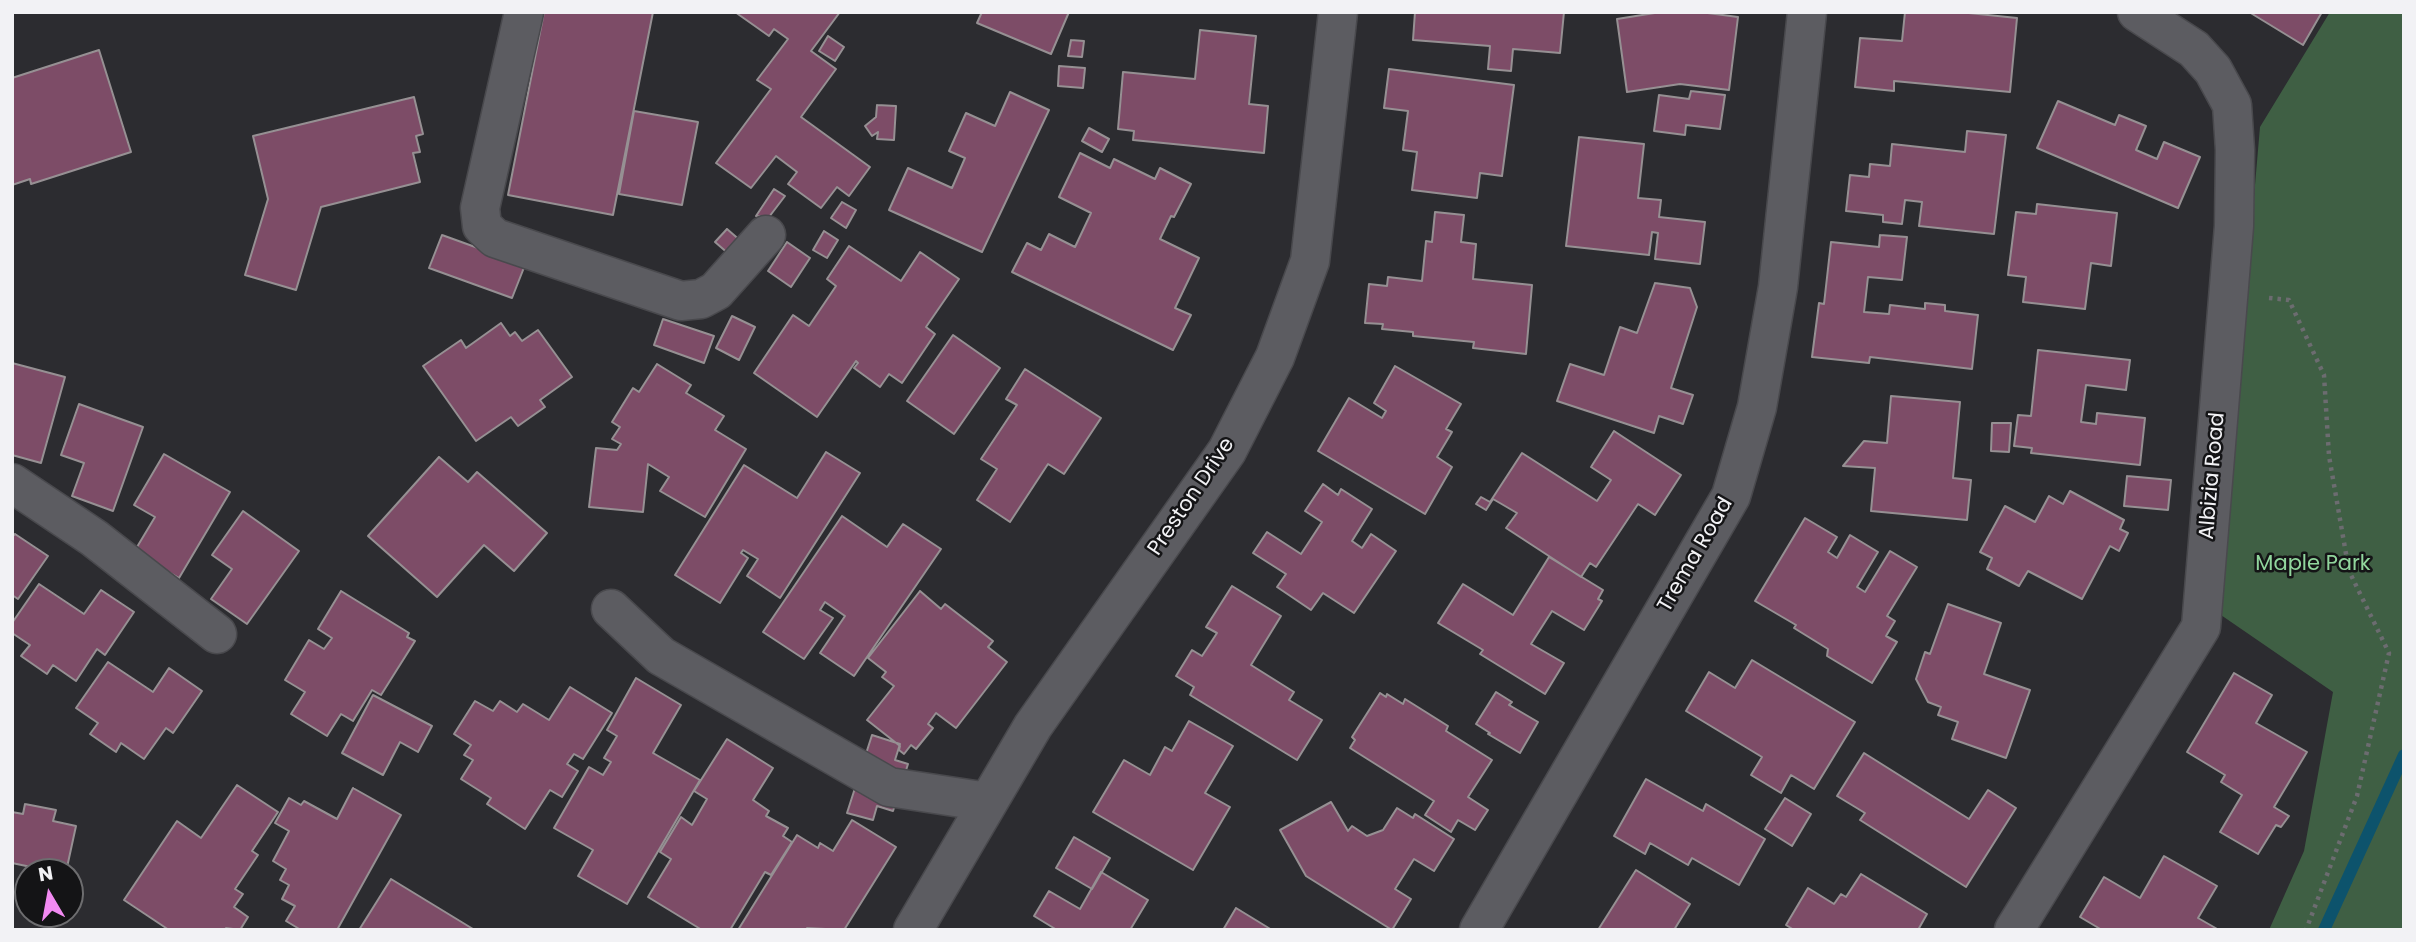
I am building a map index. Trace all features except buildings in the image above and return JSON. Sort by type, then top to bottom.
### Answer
[{"type":"street","points":[[524,12],[480,208],[482,226],[495,239],[681,301],[701,299],[716,291],[766,235]]},
{"type":"street","name":"Preston Drive","points":[[913,930],[1033,726],[1227,451],[1275,358],[1310,261],[1338,12]]},
{"type":"street","name":"Trema Road","points":[[1479,930],[1731,496],[1757,407],[1778,287],[1807,12]]},
{"type":"street","name":"Albizia Road","points":[[2014,930],[2201,627],[2234,226],[2235,150],[2232,105],[2213,71],[2194,49],[2137,12]]},
{"type":"street","points":[[12,484],[94,538],[217,634]]},
{"type":"street","points":[[611,610],[661,656],[889,787],[988,802]]},
{"type":"path","points":[[2228,292],[2289,300],[2324,375],[2329,456],[2349,571],[2389,653],[2357,796],[2306,930]]},
{"type":"green space","name":"Maple Park","points":[[2330,12],[2404,12],[2404,930],[2269,930],[2304,851],[2333,692],[2218,613],[2260,127]]},
{"type":"waterway","points":[[2324,930],[2404,755]]}]
